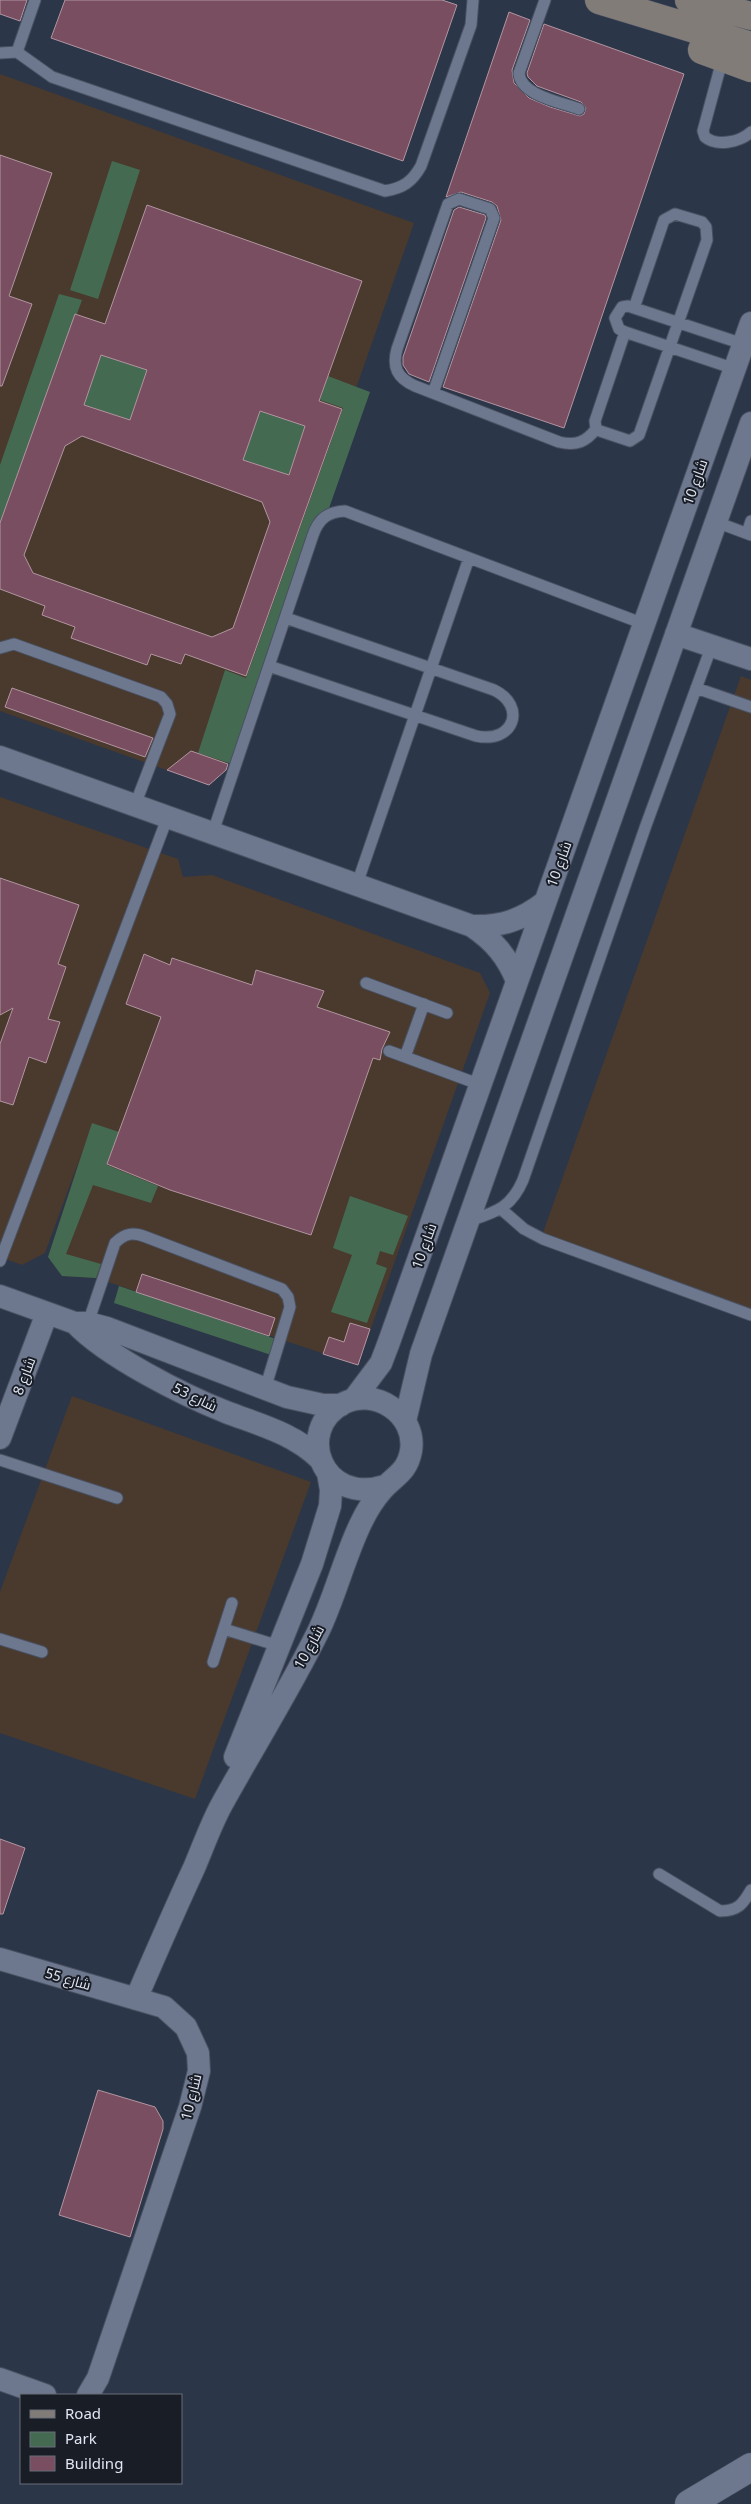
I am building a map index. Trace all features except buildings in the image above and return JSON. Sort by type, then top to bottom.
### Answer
[{"type":"main road","points":[[689,0],[751,16]]},
{"type":"main road","points":[[604,2],[751,46]]},
{"type":"main road","points":[[604,2],[622,21],[632,27],[724,57],[751,68]]},
{"type":"street","name":"شارع 10","points":[[348,1402],[377,1369],[389,1342],[751,322]]},
{"type":"street","points":[[405,1421],[421,1354],[751,423]]},
{"type":"street","points":[[676,634],[751,659]]},
{"type":"street","points":[[0,757],[472,926],[500,949],[510,964],[517,981]]},
{"type":"street","points":[[472,926],[492,926],[511,923],[529,914],[545,902]]},
{"type":"street","name":"شارع 53","points":[[0,1296],[47,1313],[107,1328],[265,1389],[305,1402],[348,1402]]},
{"type":"street","name":"شارع 8","points":[[1,1432],[47,1313]]},
{"type":"street","name":"شارع 53","points":[[82,1323],[89,1336],[126,1360],[212,1406],[294,1438],[324,1466]]},
{"type":"street","points":[[369,1398],[383,1402],[396,1410],[405,1421],[411,1443],[407,1465],[398,1478],[385,1486],[370,1491],[354,1490],[340,1484],[324,1466],[318,1444],[321,1428],[329,1415],[348,1402],[369,1398]]},
{"type":"street","name":"شارع 10","points":[[222,1803],[227,1778],[312,1564],[328,1513],[331,1490],[324,1466]]},
{"type":"street","name":"شارع 10","points":[[89,2394],[98,2378],[178,2145],[196,2089],[199,2071],[198,2053],[186,2027],[164,2007],[136,1999],[222,1803],[232,1789],[327,1612],[359,1527],[370,1506],[385,1486]]},
{"type":"street","points":[[278,1650],[279,1660],[286,1665],[293,1666],[300,1663]]},
{"type":"street","name":"شارع 55","points":[[0,1959],[136,1999]]},
{"type":"street","points":[[0,2379],[42,2394]]},
{"type":"street","points":[[689,2504],[751,2467]]},
{"type":"lane","points":[[17,52],[35,0]]},
{"type":"lane","points":[[0,53],[17,52],[52,77],[385,191],[400,188],[407,184],[413,179],[421,166],[471,25],[473,0]]},
{"type":"lane","points":[[545,0],[518,73],[519,80],[527,90],[579,109]]},
{"type":"lane","points":[[724,57],[703,131],[705,137],[715,142],[732,141],[740,139],[751,132]]},
{"type":"lane","points":[[432,392],[494,218],[490,209],[459,199],[448,204],[394,360],[396,372],[404,381],[564,444],[580,443],[589,438],[596,429],[595,421],[625,332]]},
{"type":"lane","points":[[596,429],[604,434],[630,441],[639,435],[708,233],[702,222],[675,214],[664,220],[634,308]]},
{"type":"lane","points":[[735,369],[625,332],[620,329],[615,318],[622,307],[634,308],[743,344]]},
{"type":"lane","points":[[212,832],[317,524],[324,516],[334,512],[350,513],[644,624]]},
{"type":"lane","points":[[716,522],[749,534],[751,521]]},
{"type":"lane","points":[[357,884],[469,558]]},
{"type":"lane","points":[[269,666],[415,716],[490,739],[504,734],[512,722],[513,708],[506,696],[286,618]]},
{"type":"lane","points":[[0,648],[14,644],[161,697],[167,704],[170,714],[135,805]]},
{"type":"lane","points":[[469,1221],[500,1209],[511,1202],[523,1180],[712,646]]},
{"type":"lane","points":[[696,688],[751,707]]},
{"type":"lane","points":[[0,1261],[168,816]]},
{"type":"lane","points":[[366,984],[447,1013]]},
{"type":"lane","points":[[406,1058],[424,1004]]},
{"type":"lane","points":[[389,1052],[481,1084]]},
{"type":"lane","points":[[500,1209],[524,1229],[543,1240],[751,1315]]},
{"type":"lane","points":[[82,1323],[115,1243],[123,1235],[135,1233],[146,1236],[282,1289],[288,1297],[290,1307],[265,1389]]},
{"type":"lane","points":[[0,1460],[117,1498]]},
{"type":"lane","points":[[213,1662],[232,1603]]},
{"type":"lane","points":[[224,1629],[278,1650]]},
{"type":"lane","points":[[0,1639],[42,1652]]},
{"type":"lane","points":[[659,1874],[720,1911],[732,1911],[741,1906],[751,1890]]},
{"type":"shaded area","points":[[0,74],[414,223],[224,765],[209,785],[0,711]]},
{"type":"shaded area","points":[[741,676],[751,680],[751,1315],[539,1244]]},
{"type":"shaded area","points":[[0,797],[178,859],[183,877],[212,875],[480,973],[490,993],[358,1365],[96,1278],[62,1276],[48,1257],[82,1152],[45,1253],[22,1265],[0,1257]]},
{"type":"shaded area","points":[[72,1396],[311,1482],[195,1799],[0,1733],[0,1592]]},
{"type":"green space","points":[[112,161],[140,170],[98,299],[70,290]]},
{"type":"green space","points":[[59,294],[82,300],[0,525],[0,465]]},
{"type":"green space","points":[[101,355],[147,370],[130,420],[84,405]]},
{"type":"green space","points":[[328,376],[370,392],[238,766],[198,753],[225,670],[246,678],[343,408],[320,400]]},
{"type":"green space","points":[[260,411],[305,426],[289,475],[243,460]]},
{"type":"green space","points":[[92,1123],[119,1132],[107,1165],[158,1186],[151,1203],[93,1185],[66,1254],[101,1264],[96,1278],[62,1276],[48,1257]]},
{"type":"green space","points":[[350,1196],[408,1216],[393,1255],[380,1251],[376,1264],[387,1268],[367,1323],[331,1312],[352,1255],[333,1248]]},
{"type":"green space","points":[[119,1286],[276,1339],[271,1355],[114,1303]]}]
